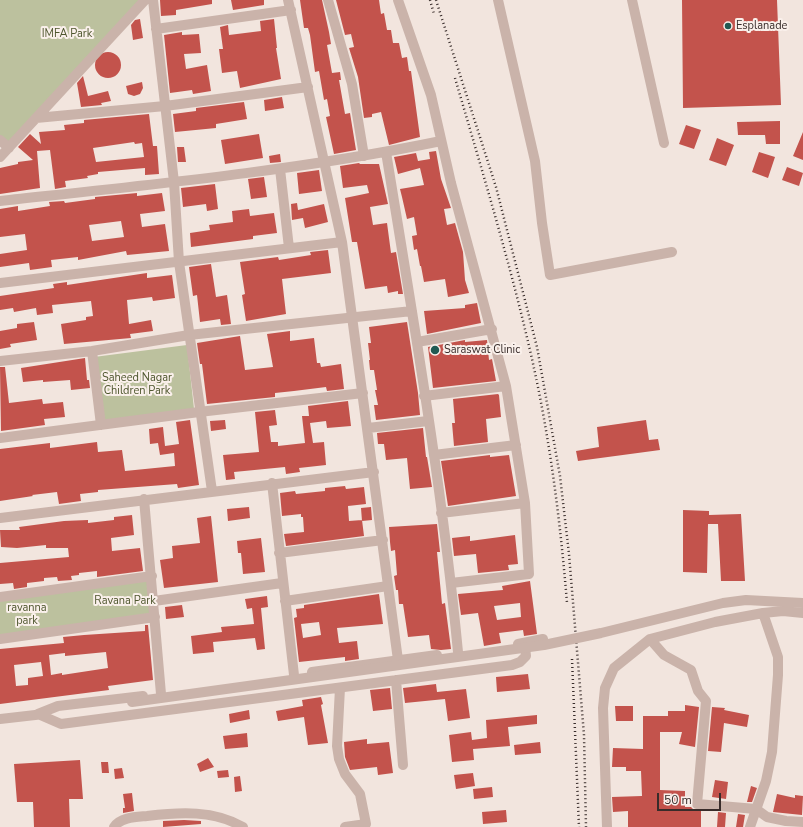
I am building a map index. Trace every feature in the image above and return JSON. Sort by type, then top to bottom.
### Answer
[{"type":"street","points":[[0,157],[145,0]]},
{"type":"street","points":[[152,0],[174,182],[179,262],[212,491]]},
{"type":"street","points":[[328,0],[352,84],[364,156]]},
{"type":"street","points":[[398,0],[431,95],[468,248],[492,329],[506,386],[525,503],[529,574],[451,583]]},
{"type":"street","points":[[498,0],[535,162],[550,275],[672,252]]},
{"type":"street","points":[[632,0],[664,143]]},
{"type":"street","points":[[156,28],[289,5],[342,242],[398,660]]},
{"type":"street","points":[[36,118],[165,106],[308,87]]},
{"type":"street","points":[[0,140],[9,148]]},
{"type":"street","points":[[0,201],[280,169],[364,156],[441,141]]},
{"type":"street","points":[[386,152],[434,455],[451,583],[458,652]]},
{"type":"street","points":[[280,169],[289,248]]},
{"type":"street","points":[[0,283],[342,242]]},
{"type":"street","points":[[0,361],[92,350],[189,335],[353,316],[412,311]]},
{"type":"street","points":[[417,342],[492,329]]},
{"type":"street","points":[[92,350],[101,425]]},
{"type":"street","points":[[424,396],[506,386]]},
{"type":"street","points":[[0,438],[363,393]]},
{"type":"street","points":[[368,428],[428,421]]},
{"type":"street","points":[[434,455],[516,445]]},
{"type":"street","points":[[0,518],[272,483],[374,472]]},
{"type":"street","points":[[272,483],[282,583],[294,675]]},
{"type":"street","points":[[144,499],[152,576],[161,694]]},
{"type":"street","points":[[441,513],[525,503]]},
{"type":"street","points":[[279,553],[383,540]]},
{"type":"street","points":[[0,597],[152,576]]},
{"type":"street","points":[[154,600],[282,583]]},
{"type":"street","points":[[285,601],[388,586]]},
{"type":"street","points":[[0,719],[544,645],[723,603],[746,600],[803,603]]},
{"type":"street","points":[[607,827],[603,708],[606,688],[614,668],[650,639],[715,622],[763,613],[783,611],[803,613]]},
{"type":"street","points":[[750,827],[766,781],[772,752],[778,675],[778,657],[763,613]]},
{"type":"street","points":[[0,639],[155,617]]},
{"type":"street","points":[[38,714],[58,706],[161,694],[520,644],[543,639]]},
{"type":"street","points":[[650,639],[664,655],[691,670],[698,691],[706,701],[697,804],[756,809],[767,816],[786,821],[803,822]]},
{"type":"street","points":[[38,714],[61,724],[512,665],[520,662],[526,656],[526,646],[520,644]]},
{"type":"street","points":[[396,680],[403,765]]},
{"type":"street","points":[[340,688],[337,746],[339,759],[345,774],[360,794],[366,826],[345,827]]},
{"type":"street","points":[[114,827],[117,822],[131,818],[178,812],[207,814],[228,820],[243,827]]},
{"type":"green space","name":"IMFA Park","points":[[0,0],[141,0],[9,148],[0,140]]},
{"type":"green space","name":"Saheed Nagar Children Park","points":[[187,345],[194,409],[101,422],[94,357]]},
{"type":"green space","name":"Ravana Park","points":[[152,576],[155,613],[0,639],[0,597]]},
{"type":"building","points":[[160,0],[212,0],[212,4],[176,10],[176,15],[161,16]]},
{"type":"building","points":[[231,0],[264,0],[264,5],[233,10]]},
{"type":"building","points":[[300,0],[322,0],[331,44],[327,45],[332,73],[340,72],[341,80],[339,80],[345,114],[350,113],[356,150],[334,154],[326,117],[330,116],[327,99],[324,100],[319,71],[315,72],[310,35],[308,28],[304,28]]},
{"type":"building","points":[[336,0],[379,0],[381,14],[384,13],[387,30],[391,30],[393,43],[399,43],[402,58],[407,57],[409,71],[411,71],[420,137],[389,145],[381,112],[372,114],[372,117],[364,118],[358,77],[349,48],[354,47],[351,34],[345,35]]},
{"type":"building","points":[[682,0],[777,0],[781,105],[683,108]]},
{"type":"building","points":[[140,19],[143,38],[133,40],[131,25],[135,20]]},
{"type":"building","points":[[274,19],[276,48],[281,79],[240,88],[237,71],[222,73],[219,49],[223,49],[220,27],[228,25],[229,35],[261,31],[260,21]]},
{"type":"building","points":[[182,32],[182,35],[199,34],[201,53],[184,54],[186,69],[207,65],[211,91],[193,94],[192,90],[170,93],[164,35]]},
{"type":"building","points":[[108,52],[117,56],[121,65],[117,74],[108,78],[99,74],[95,65],[99,56]]},
{"type":"building","points":[[83,76],[88,96],[108,91],[111,101],[101,103],[102,105],[81,107],[77,83]]},
{"type":"building","points":[[142,82],[143,88],[140,94],[134,96],[128,94],[126,86]]},
{"type":"building","points":[[282,97],[284,108],[265,111],[264,100]]},
{"type":"building","points":[[244,102],[247,119],[216,124],[216,128],[175,132],[173,114],[196,111],[196,108]]},
{"type":"building","points":[[149,114],[153,146],[157,146],[159,174],[145,175],[145,168],[98,172],[98,174],[87,176],[88,178],[65,181],[66,187],[55,189],[50,150],[37,151],[40,188],[0,194],[0,168],[18,164],[18,162],[33,160],[18,147],[30,134],[41,144],[39,132],[65,130],[64,125],[84,123],[84,120]],"holes":[[[134,142],[135,144],[142,143],[144,157],[96,162],[93,148]]]},
{"type":"building","points":[[780,121],[780,144],[766,144],[765,135],[738,135],[737,122]]},
{"type":"building","points":[[686,125],[701,130],[694,149],[679,144]]},
{"type":"building","points":[[803,132],[803,160],[793,156]]},
{"type":"building","points":[[259,134],[263,158],[225,164],[221,140]]},
{"type":"building","points":[[717,138],[734,145],[726,166],[709,160]]},
{"type":"building","points":[[177,147],[184,147],[186,162],[178,162]]},
{"type":"building","points":[[436,151],[441,179],[451,208],[444,209],[447,225],[455,223],[463,252],[465,280],[469,293],[448,297],[445,279],[424,282],[417,249],[414,250],[412,236],[417,235],[414,217],[407,219],[400,189],[424,185],[420,168],[398,174],[394,157],[416,153],[418,161],[430,159],[429,152]]},
{"type":"building","points":[[759,152],[775,157],[768,178],[752,172]]},
{"type":"building","points":[[280,154],[281,162],[270,163],[269,156]]},
{"type":"building","points":[[359,163],[379,164],[388,204],[370,207],[373,225],[387,223],[391,253],[396,252],[403,294],[398,294],[398,291],[388,293],[387,286],[365,289],[357,242],[352,242],[345,198],[369,193],[367,185],[343,188],[340,166]]},
{"type":"building","points":[[787,167],[803,173],[799,186],[782,180]]},
{"type":"building","points":[[319,170],[322,191],[299,194],[297,173]]},
{"type":"building","points":[[264,177],[267,197],[251,199],[248,179]]},
{"type":"building","points":[[215,184],[218,209],[207,211],[206,204],[183,207],[181,188]]},
{"type":"building","points":[[137,193],[137,196],[162,193],[165,211],[140,214],[142,227],[165,224],[169,251],[127,255],[126,251],[78,260],[78,257],[51,260],[52,267],[30,270],[29,263],[0,267],[0,254],[27,250],[25,234],[0,237],[0,209],[18,206],[18,211],[50,206],[49,202],[64,201],[65,203],[95,199],[95,197]],"holes":[[[121,221],[124,237],[92,241],[89,225]]]},
{"type":"building","points":[[297,203],[298,210],[324,204],[328,222],[305,228],[303,218],[292,220],[291,204]]},
{"type":"building","points":[[249,209],[250,216],[274,213],[277,233],[253,236],[253,239],[191,247],[190,233],[210,230],[209,225],[233,222],[232,211]]},
{"type":"building","points":[[328,250],[331,273],[282,279],[286,314],[246,321],[242,295],[245,294],[240,262],[278,257],[279,260],[311,255],[310,252]]},
{"type":"building","points":[[211,264],[216,297],[227,295],[231,324],[221,325],[220,319],[200,322],[197,295],[193,296],[189,267]]},
{"type":"building","points":[[147,273],[147,278],[172,275],[175,298],[153,301],[152,297],[127,300],[129,324],[151,320],[153,331],[130,334],[131,338],[64,344],[61,324],[86,320],[86,317],[93,316],[91,301],[52,305],[53,313],[37,315],[36,308],[14,312],[13,308],[0,310],[0,296],[54,288],[53,284],[67,282],[67,285]]},
{"type":"building","points":[[477,303],[481,323],[427,334],[424,311],[465,308],[465,305]]},
{"type":"building","points":[[34,322],[37,340],[10,344],[11,347],[0,349],[0,331],[17,328],[17,324]]},
{"type":"building","points":[[407,322],[420,415],[376,420],[374,405],[378,405],[375,390],[377,390],[374,370],[370,370],[368,343],[371,343],[369,327]]},
{"type":"building","points":[[290,331],[290,341],[314,338],[317,363],[320,363],[321,367],[341,364],[344,389],[327,391],[326,387],[275,393],[275,397],[207,404],[202,364],[200,364],[197,343],[240,336],[245,370],[273,367],[267,334]]},
{"type":"building","points":[[465,340],[465,342],[487,340],[489,360],[492,359],[496,381],[433,388],[428,347]]},
{"type":"building","points":[[85,358],[87,380],[89,380],[90,388],[71,390],[70,380],[23,382],[21,368]]},
{"type":"building","points":[[0,367],[5,367],[9,403],[42,399],[43,404],[63,402],[65,417],[44,419],[45,425],[1,431]]},
{"type":"building","points":[[498,394],[501,417],[486,419],[488,442],[454,446],[452,423],[455,423],[453,399]]},
{"type":"building","points":[[348,401],[351,426],[327,428],[326,421],[310,423],[313,443],[324,442],[326,465],[299,468],[300,472],[286,474],[285,467],[234,472],[235,479],[226,480],[223,455],[259,452],[255,412],[275,410],[277,425],[269,426],[271,442],[278,442],[278,446],[305,443],[302,416],[309,416],[308,406]]},
{"type":"building","points":[[190,420],[199,485],[178,488],[177,484],[98,490],[98,492],[80,494],[81,501],[59,504],[57,492],[0,501],[0,449],[50,443],[50,448],[97,442],[98,452],[122,450],[125,471],[175,466],[174,453],[160,455],[158,443],[150,444],[149,429],[163,427],[165,446],[179,444],[176,422]]},
{"type":"building","points":[[225,420],[226,429],[211,431],[210,421]]},
{"type":"building","points":[[646,420],[649,440],[658,439],[660,450],[578,461],[576,451],[599,447],[597,427]]},
{"type":"building","points":[[423,428],[426,457],[432,487],[410,489],[407,458],[386,460],[384,444],[378,444],[377,433]]},
{"type":"building","points":[[490,455],[490,457],[509,455],[516,496],[448,506],[441,461]]},
{"type":"building","points":[[345,486],[346,489],[364,487],[366,504],[348,506],[349,521],[362,520],[364,536],[286,546],[284,534],[304,532],[303,517],[301,517],[301,514],[282,516],[280,493],[295,491],[296,494],[325,491],[325,488]]},
{"type":"building","points":[[249,507],[250,518],[228,521],[227,509]]},
{"type":"building","points":[[371,507],[372,520],[362,521],[361,508]]},
{"type":"building","points":[[683,510],[709,511],[709,515],[741,514],[745,581],[721,581],[718,524],[708,524],[707,573],[683,572]]},
{"type":"building","points":[[132,515],[134,535],[111,538],[112,551],[140,548],[143,571],[97,577],[97,571],[79,573],[79,575],[71,576],[72,580],[58,581],[57,577],[44,578],[44,581],[27,583],[27,587],[14,589],[13,583],[0,584],[0,563],[69,557],[68,548],[46,548],[46,545],[17,548],[1,547],[0,530],[20,530],[19,527],[64,521],[88,520],[88,523],[114,520],[114,517]]},
{"type":"building","points":[[211,516],[218,582],[164,588],[160,560],[173,558],[172,546],[200,543],[197,518]]},
{"type":"building","points":[[437,524],[440,552],[437,552],[442,604],[445,603],[451,649],[441,650],[431,649],[429,635],[408,637],[403,604],[399,604],[398,590],[396,590],[394,576],[397,575],[395,550],[391,551],[389,527]]},
{"type":"building","points":[[515,535],[518,564],[508,565],[509,570],[478,573],[476,554],[454,556],[452,538],[470,536],[470,541]]},
{"type":"building","points":[[261,538],[265,572],[243,574],[241,553],[238,553],[237,541]]},
{"type":"building","points":[[530,581],[537,634],[524,636],[523,630],[499,633],[501,643],[484,646],[478,613],[461,615],[458,594],[503,590],[502,586]],"holes":[[[520,603],[521,617],[497,620],[494,606]]]},
{"type":"building","points":[[379,594],[383,624],[337,628],[339,643],[357,641],[359,659],[345,661],[345,657],[299,662],[294,618],[297,617],[296,609],[304,608],[304,605]],"holes":[[[319,622],[321,635],[303,638],[301,624]]]},
{"type":"building","points":[[267,596],[268,607],[261,608],[265,649],[257,650],[255,638],[213,642],[214,652],[193,654],[191,636],[222,632],[221,627],[254,624],[252,608],[247,609],[245,599]]},
{"type":"building","points":[[182,605],[184,617],[166,619],[165,607]]},
{"type":"building","points":[[145,625],[148,625],[153,680],[108,686],[109,690],[0,704],[0,649],[64,643],[63,637],[145,631]],"holes":[[[106,652],[108,668],[62,675],[62,673],[51,675],[49,655],[65,653],[65,656]],[[41,662],[43,676],[28,678],[28,685],[16,686],[14,665]]]},
{"type":"building","points":[[528,674],[530,689],[497,692],[496,677]]},
{"type":"building","points":[[436,684],[437,692],[466,689],[470,718],[448,721],[445,699],[405,703],[403,688]]},
{"type":"building","points":[[390,688],[392,709],[373,711],[370,690]]},
{"type":"building","points":[[321,697],[323,704],[321,705],[328,743],[308,745],[304,717],[278,721],[276,711],[303,706],[302,700]]},
{"type":"building","points":[[685,705],[699,707],[695,747],[679,744],[682,732],[660,732],[660,790],[685,791],[685,807],[691,807],[694,810],[701,811],[701,827],[628,827],[628,811],[613,812],[612,797],[642,796],[641,771],[626,771],[626,767],[612,767],[613,748],[643,749],[643,716],[668,716],[668,711],[685,711]]},
{"type":"building","points":[[615,706],[633,706],[633,721],[616,721]]},
{"type":"building","points":[[712,707],[725,708],[724,710],[749,715],[747,727],[724,723],[721,752],[708,751]]},
{"type":"building","points":[[249,710],[250,719],[230,723],[229,714]]},
{"type":"building","points":[[537,715],[537,724],[508,727],[510,746],[473,749],[474,760],[452,762],[449,735],[471,732],[472,740],[487,738],[486,720]]},
{"type":"building","points":[[247,733],[248,747],[225,749],[223,736]]},
{"type":"building","points":[[367,739],[367,744],[389,742],[393,773],[378,775],[377,767],[350,770],[345,757],[344,742]]},
{"type":"building","points":[[540,742],[541,753],[515,755],[514,745]]},
{"type":"building","points":[[208,758],[214,767],[200,772],[197,764]]},
{"type":"building","points":[[80,760],[83,799],[69,799],[70,827],[34,827],[33,802],[17,802],[14,764]]},
{"type":"building","points":[[101,762],[108,762],[109,773],[102,773]]},
{"type":"building","points":[[122,768],[124,778],[115,779],[114,769]]},
{"type":"building","points":[[228,770],[229,777],[218,778],[217,771]]},
{"type":"building","points":[[473,773],[475,786],[456,789],[454,775]]},
{"type":"building","points":[[240,776],[242,791],[235,792],[234,777]]},
{"type":"building","points":[[715,780],[728,782],[726,799],[712,797]]},
{"type":"building","points":[[751,786],[757,788],[752,802],[747,802]]},
{"type":"building","points":[[492,787],[493,797],[474,799],[473,789]]},
{"type":"building","points":[[132,793],[134,811],[123,813],[123,808],[125,808],[123,794]]},
{"type":"building","points":[[777,794],[795,798],[795,795],[803,796],[802,815],[773,812]]},
{"type":"building","points":[[506,810],[507,822],[483,824],[482,812]]},
{"type":"building","points":[[718,812],[726,813],[725,827],[717,827]]},
{"type":"building","points":[[738,814],[745,815],[743,827],[736,827]]},
{"type":"building","points":[[163,821],[201,821],[201,824],[163,827]]},
{"type":"railway","points":[[430,0],[434,14]]},
{"type":"railway","points":[[436,0],[496,187],[537,347],[560,476],[569,554],[584,735],[586,827]]},
{"type":"railway","points":[[455,78],[503,245],[521,312],[536,378],[553,474],[567,603]]},
{"type":"railway","points":[[572,659],[579,827]]},
{"type":"place","name":"Esplanade","points":[[728,26]]},
{"type":"place","name":"Saraswat Clinic","points":[[435,350]]},
{"type":"park label","name":"ravanna park","points":[[27,614]]}]
